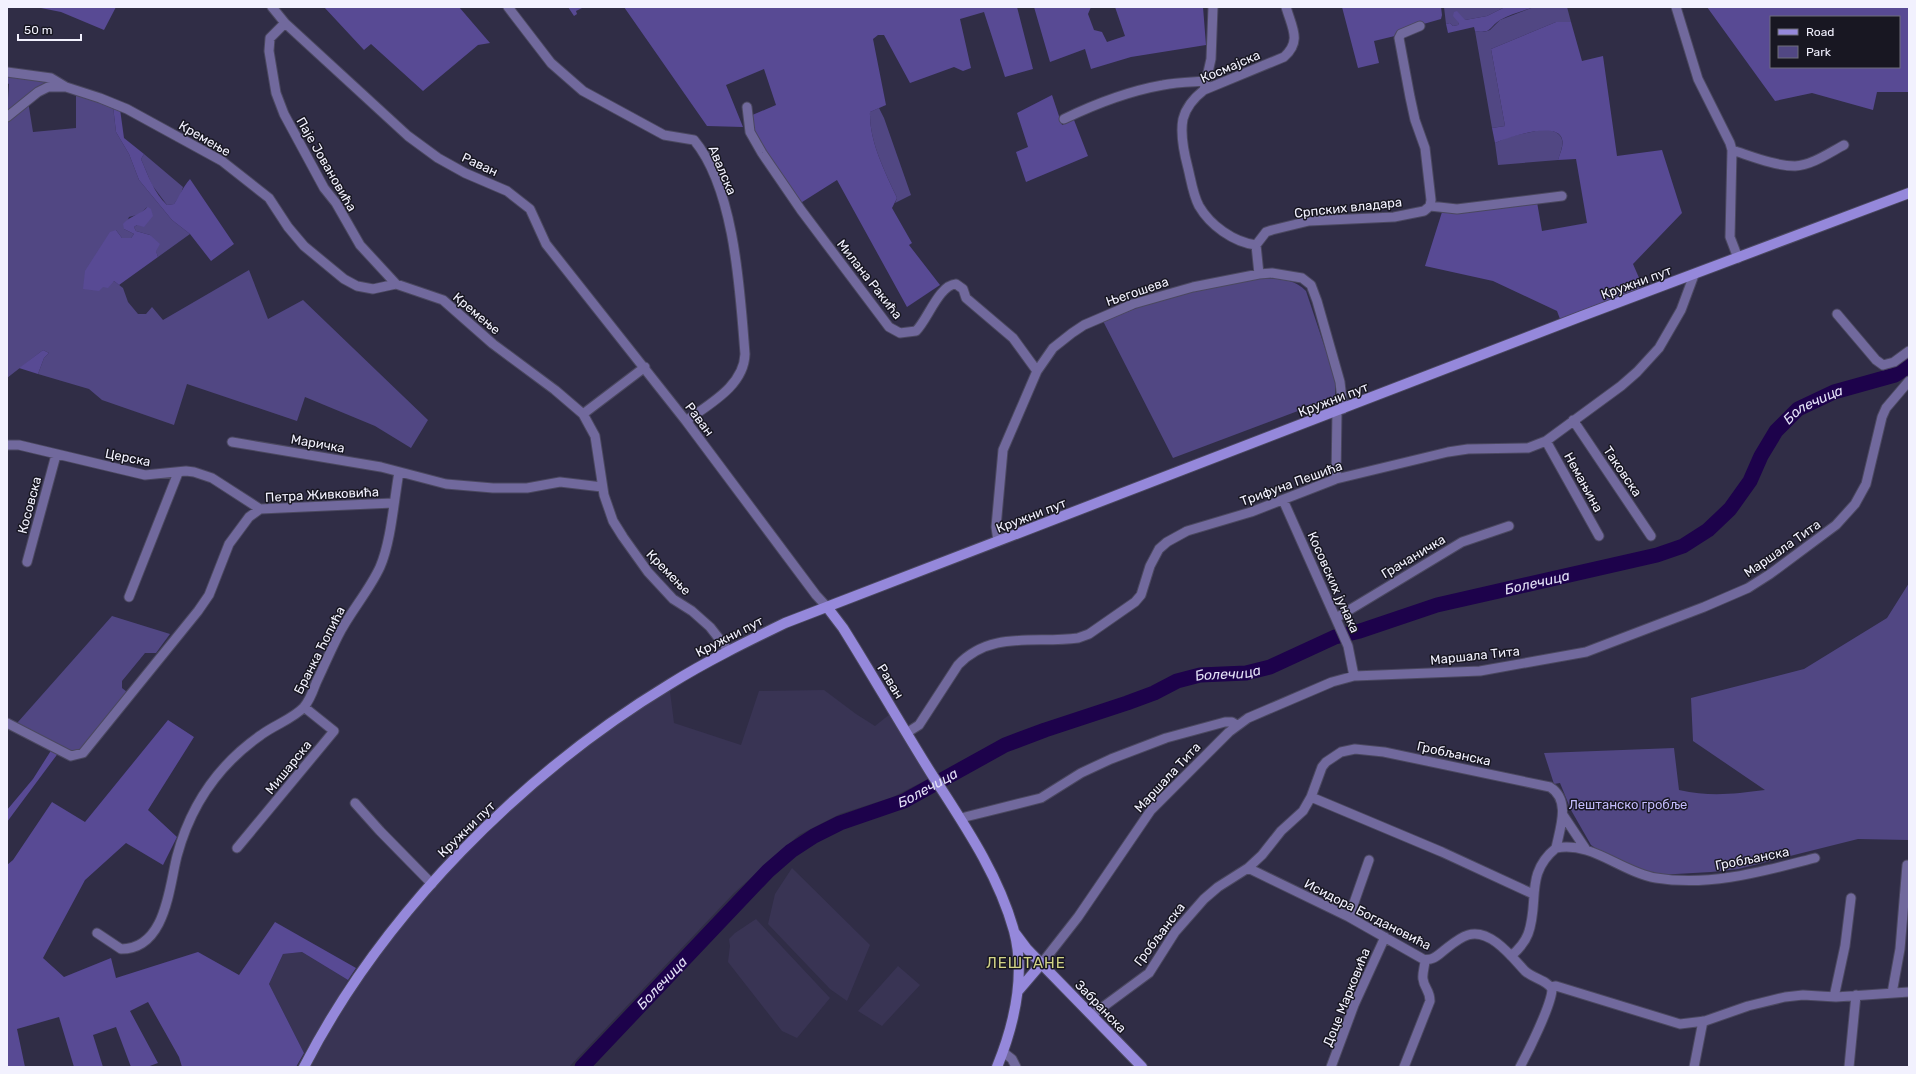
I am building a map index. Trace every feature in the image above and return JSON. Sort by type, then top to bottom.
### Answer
[{"type":"main road","name":"Кружни пут","points":[[304,1067],[321,1036],[362,971],[392,930],[432,884],[488,825],[560,762],[642,702],[728,650],[785,623],[1588,314],[1909,193]]},
{"type":"main road","name":"Раван","points":[[828,607],[843,628],[908,732],[931,772],[976,842],[995,881],[1014,931],[1020,941],[1042,964]]},
{"type":"main road","name":"Раван","points":[[1014,931],[1018,969],[1018,991]]},
{"type":"main road","points":[[997,1067],[1004,1052],[1013,1021],[1018,991],[1042,964]]},
{"type":"main road","name":"Забранска","points":[[1042,964],[1142,1067]]},
{"type":"street","name":"Раван","points":[[272,7],[285,23],[408,136],[438,158],[508,191],[530,209],[546,244],[645,367],[816,596],[828,607]]},
{"type":"street","name":"Авалска","points":[[508,7],[541,51],[564,75],[583,90],[664,135],[694,140],[702,149],[718,186],[728,219],[736,260],[744,347],[744,366],[739,377],[726,391],[686,421]]},
{"type":"street","points":[[1064,119],[1083,110],[1124,95],[1164,84],[1205,85],[1210,58],[1213,7]]},
{"type":"street","name":"Космајска","points":[[1256,245],[1248,244],[1225,233],[1204,212],[1195,196],[1184,154],[1182,127],[1186,110],[1205,85],[1284,57],[1291,51],[1295,39],[1286,7]]},
{"type":"street","points":[[1676,7],[1698,79],[1728,137],[1732,150],[1730,237],[1738,258]]},
{"type":"street","name":"Паје Јовановића","points":[[285,23],[270,38],[269,51],[276,93],[284,114],[324,188],[336,203],[360,245],[396,284]]},
{"type":"street","points":[[1420,26],[1401,34],[1399,38],[1411,102],[1425,148],[1431,200],[1430,206]]},
{"type":"street","name":"Кремење","points":[[7,72],[51,78],[66,87],[127,109],[222,161],[269,198],[288,227],[304,246],[344,279],[357,286],[373,288],[396,284],[443,300],[493,344],[555,390],[583,414],[592,428],[596,440],[602,487],[613,521],[642,566],[673,599],[692,611],[714,631],[728,650]]},
{"type":"street","name":"Кремење","points":[[7,117],[38,92],[48,88],[66,87]]},
{"type":"street","name":"Милана Ракића","points":[[747,108],[750,132],[762,153],[801,210],[890,327],[900,333],[916,331],[942,293],[948,286],[956,284],[963,290],[966,298],[1013,338],[1037,371]]},
{"type":"street","points":[[1732,150],[1780,164],[1795,166],[1809,162],[1844,145]]},
{"type":"street","name":"Српских владара","points":[[1256,245],[1266,232],[1308,221],[1394,217],[1424,210],[1430,206],[1457,209],[1562,196]]},
{"type":"street","points":[[1256,245],[1260,274]]},
{"type":"street","name":"Његошева","points":[[998,541],[996,527],[1003,450],[1037,371],[1053,348],[1084,325],[1162,295],[1193,287],[1260,274],[1272,273],[1302,278],[1311,285],[1339,376],[1340,410],[1336,479]]},
{"type":"street","name":"Трифуна Пешића","points":[[908,732],[919,725],[940,692],[965,658],[980,649],[1004,641],[1067,640],[1089,634],[1139,599],[1154,558],[1167,542],[1187,532],[1283,500],[1336,479],[1448,452],[1474,448],[1528,448],[1546,440],[1621,386],[1637,372],[1659,348],[1680,310],[1694,275]]},
{"type":"street","points":[[1837,314],[1876,360],[1883,365],[1894,362],[1909,351]]},
{"type":"street","points":[[583,414],[645,367]]},
{"type":"street","name":"Маршала Тита","points":[[1042,964],[1078,917],[1151,810],[1237,725],[1260,712],[1338,680],[1354,676],[1480,671],[1569,656],[1596,648],[1748,588],[1770,574],[1836,525],[1855,504],[1866,484],[1882,417],[1886,408],[1908,383]]},
{"type":"street","name":"Таковска","points":[[1573,420],[1651,536]]},
{"type":"street","name":"Немањина","points":[[1546,440],[1599,536]]},
{"type":"street","name":"Маричка","points":[[232,442],[381,467],[398,472]]},
{"type":"street","name":"Церска","points":[[7,444],[19,445],[145,475],[178,473],[186,471],[212,478],[260,509]]},
{"type":"street","name":"Косовска","points":[[27,562],[56,455]]},
{"type":"street","points":[[398,472],[446,484],[494,488],[527,488],[560,482],[602,487]]},
{"type":"street","name":"Петра Живковића","points":[[7,723],[71,756],[83,753],[198,611],[209,595],[221,561],[229,544],[249,517],[260,509],[393,503],[398,472]]},
{"type":"street","points":[[128,597],[178,473]]},
{"type":"street","name":"Косовских јунака","points":[[1283,500],[1346,640],[1350,650],[1354,676]]},
{"type":"street","name":"Бранка Ћопића","points":[[97,933],[121,949],[134,946],[147,938],[163,915],[168,901],[174,866],[183,833],[191,814],[218,774],[252,740],[304,707],[338,635],[380,568],[386,547],[393,503]]},
{"type":"street","name":"Грачаничка","points":[[1336,618],[1456,546],[1509,526]]},
{"type":"street","name":"Мишарска","points":[[237,848],[334,731],[304,707]]},
{"type":"street","points":[[961,818],[1041,798],[1081,773],[1111,759],[1166,738],[1225,722],[1232,722],[1237,725]]},
{"type":"street","name":"Гробљанска","points":[[1092,1015],[1149,973],[1175,932],[1200,903],[1218,887],[1248,868],[1262,855],[1281,831],[1303,811],[1311,797],[1319,773],[1326,762],[1341,752],[1355,749],[1384,752],[1550,787],[1557,791],[1561,799],[1563,815],[1556,848],[1585,848],[1625,868],[1655,878],[1682,881],[1726,878],[1816,858]]},
{"type":"street","points":[[1311,797],[1442,852],[1533,894]]},
{"type":"street","points":[[355,803],[432,884]]},
{"type":"street","points":[[1563,815],[1585,848]]},
{"type":"street","points":[[1511,956],[1528,934],[1533,894],[1538,871],[1544,860],[1556,848]]},
{"type":"street","points":[[1349,917],[1369,860]]},
{"type":"street","points":[[1892,993],[1900,948],[1907,865]]},
{"type":"street","name":"Исидора Богдановића","points":[[1248,868],[1349,917],[1425,960],[1432,959],[1461,938],[1472,934],[1488,938],[1511,956],[1527,973],[1551,987],[1556,986],[1680,1024],[1703,1021],[1772,999],[1803,995],[1856,996],[1909,992]]},
{"type":"street","points":[[1834,996],[1845,946],[1851,898]]},
{"type":"street","name":"Доце Марковића","points":[[1331,1067],[1354,1005],[1385,938]]},
{"type":"street","points":[[1404,1067],[1430,1001],[1429,992],[1422,977],[1425,960]]},
{"type":"street","points":[[1520,1067],[1536,1034],[1550,998],[1552,992],[1551,987]]},
{"type":"street","points":[[1849,1067],[1856,996]]},
{"type":"street","points":[[1694,1067],[1701,1040],[1703,1021]]},
{"type":"street","points":[[1004,1052],[1012,1059],[1016,1067]]},
{"type":"shaded area","points":[[36,7],[116,7],[104,30],[61,12]]},
{"type":"shaded area","points":[[324,7],[459,7],[490,43],[478,45],[423,91],[371,44],[364,50]]},
{"type":"shaded area","points":[[568,7],[584,7],[576,11],[577,14],[574,16]]},
{"type":"shaded area","points":[[624,7],[1017,7],[1033,69],[1005,77],[984,12],[960,19],[971,68],[963,71],[954,67],[910,83],[884,35],[878,35],[873,39],[886,105],[870,112],[870,123],[875,145],[897,198],[892,208],[912,243],[909,245],[940,285],[907,307],[837,180],[799,204],[755,138],[750,116],[776,105],[764,69],[726,85],[743,127],[707,126]]},
{"type":"shaded area","points":[[1034,7],[1091,7],[1088,14],[1094,30],[1102,32],[1107,42],[1125,36],[1115,7],[1203,7],[1206,45],[1131,57],[1091,69],[1085,49],[1050,62]]},
{"type":"shaded area","points":[[1342,7],[1441,7],[1442,15],[1441,19],[1420,25],[1399,35],[1374,41],[1379,63],[1358,68]]},
{"type":"shaded area","points":[[1505,7],[1534,7],[1504,18],[1485,32],[1475,31],[1474,27],[1448,33],[1446,24],[1450,23],[1453,26],[1458,25],[1459,23],[1453,16],[1454,12],[1457,11],[1465,20],[1487,16]]},
{"type":"shaded area","points":[[1707,7],[1909,7],[1909,92],[1877,92],[1873,110],[1812,93],[1775,101]]},
{"type":"shaded area","points":[[1556,22],[1571,22],[1582,61],[1603,56],[1617,156],[1662,150],[1682,213],[1633,264],[1643,287],[1560,319],[1557,311],[1493,281],[1425,266],[1442,212],[1537,202],[1542,231],[1587,223],[1576,159],[1558,160],[1562,150],[1562,139],[1558,134],[1551,131],[1531,132],[1495,143],[1492,128],[1505,126],[1491,49]]},
{"type":"shaded area","points":[[1052,95],[1062,125],[1074,120],[1088,156],[1026,182],[1016,152],[1028,147],[1017,113]]},
{"type":"shaded area","points":[[113,106],[120,109],[124,138],[144,154],[141,159],[152,184],[162,200],[167,205],[174,204],[190,179],[234,244],[211,261],[190,234],[172,220],[139,180],[129,154],[116,132]]},
{"type":"shaded area","points":[[148,207],[151,209],[153,216],[144,227],[137,225],[134,227],[136,231],[150,235],[160,244],[156,251],[158,257],[119,285],[114,281],[108,288],[103,287],[99,291],[83,289],[85,271],[110,232],[116,230],[122,238],[131,238],[134,234],[124,229],[123,224]]},
{"type":"shaded area","points":[[43,350],[49,353],[44,358],[38,374],[19,368]]},
{"type":"shaded area","points":[[669,684],[674,723],[741,745],[759,691],[824,690],[875,726],[890,714],[928,779],[893,797],[840,814],[799,835],[734,893],[569,1067],[309,1067],[367,970],[414,909],[460,860],[541,782]]},
{"type":"shaded area","points":[[168,720],[194,737],[148,810],[177,837],[163,865],[126,843],[85,880],[43,958],[64,977],[111,958],[116,978],[198,952],[239,975],[275,922],[356,968],[348,980],[302,952],[283,954],[269,984],[304,1053],[296,1067],[182,1067],[179,1057],[148,1002],[130,1011],[158,1063],[147,1067],[131,1067],[116,1027],[93,1035],[103,1067],[74,1067],[59,1017],[17,1029],[25,1067],[7,1067],[7,865],[13,860],[52,802],[85,822]]},
{"type":"shaded area","points":[[52,749],[59,752],[7,822],[7,810],[33,779]]},
{"type":"shaded area","points":[[792,868],[870,945],[847,1001],[830,989],[768,924],[775,894]]},
{"type":"shaded area","points":[[756,919],[830,998],[797,1038],[782,1031],[728,962],[730,946],[729,939],[735,933]]},
{"type":"shaded area","points":[[302,952],[348,980],[304,1053],[269,984],[283,954]]},
{"type":"shaded area","points":[[898,966],[920,985],[882,1026],[858,1011]]},
{"type":"green space","points":[[1444,7],[1505,7],[1487,16],[1465,20],[1458,25],[1453,26],[1450,23],[1446,24]]},
{"type":"green space","points":[[1534,7],[1567,7],[1571,22],[1556,22],[1491,49],[1505,126],[1492,128],[1475,31],[1484,32],[1490,30],[1500,20]]},
{"type":"green space","points":[[7,74],[51,79],[51,86],[7,114],[9,84],[7,83]]},
{"type":"green space","points":[[76,92],[113,106],[116,132],[129,154],[139,180],[172,220],[190,234],[158,257],[150,235],[136,231],[134,227],[137,225],[147,207],[140,214],[129,217],[124,229],[134,234],[131,238],[122,238],[116,230],[103,287],[114,281],[123,288],[128,302],[138,314],[146,314],[152,307],[163,320],[249,270],[268,319],[303,300],[428,420],[411,448],[375,426],[305,397],[297,421],[187,384],[174,425],[102,400],[89,389],[38,374],[44,358],[49,353],[43,350],[7,378],[7,119],[28,101],[33,132],[76,128]]},
{"type":"green space","points":[[879,108],[884,118],[911,195],[895,203],[897,198],[875,145],[870,123],[870,112]]},
{"type":"green space","points":[[1545,129],[1557,133],[1562,140],[1562,149],[1558,160],[1498,165],[1495,143],[1508,137]]},
{"type":"green space","points":[[144,154],[183,187],[181,194],[174,204],[167,205],[152,185],[141,159]]},
{"type":"green space","points":[[1253,278],[1281,279],[1294,283],[1306,291],[1335,378],[1335,397],[1173,458],[1103,321],[1163,298]]},
{"type":"green space","name":"Лештанско гробље","points":[[1909,583],[1909,840],[1858,839],[1738,869],[1658,875],[1642,872],[1608,857],[1591,845],[1571,810],[1560,783],[1554,784],[1544,753],[1674,748],[1679,790],[1701,794],[1732,794],[1765,790],[1693,741],[1691,698],[1804,669],[1887,618]]},
{"type":"green space","points":[[112,616],[170,634],[156,653],[145,653],[122,681],[122,688],[127,692],[85,749],[67,751],[18,726],[18,722]]},
{"type":"waterway","name":"Болечица","points":[[582,1067],[768,871],[791,851],[814,836],[840,823],[904,801],[1005,745],[1154,693],[1177,681],[1200,675],[1246,673],[1270,667],[1335,637],[1360,631],[1437,605],[1657,555],[1683,546],[1708,530],[1730,509],[1750,481],[1761,456],[1776,431],[1798,409],[1834,392],[1895,375],[1909,366]]},
{"type":"district","name":"ЛЕШТАНЕ","points":[[1026,963]]}]
